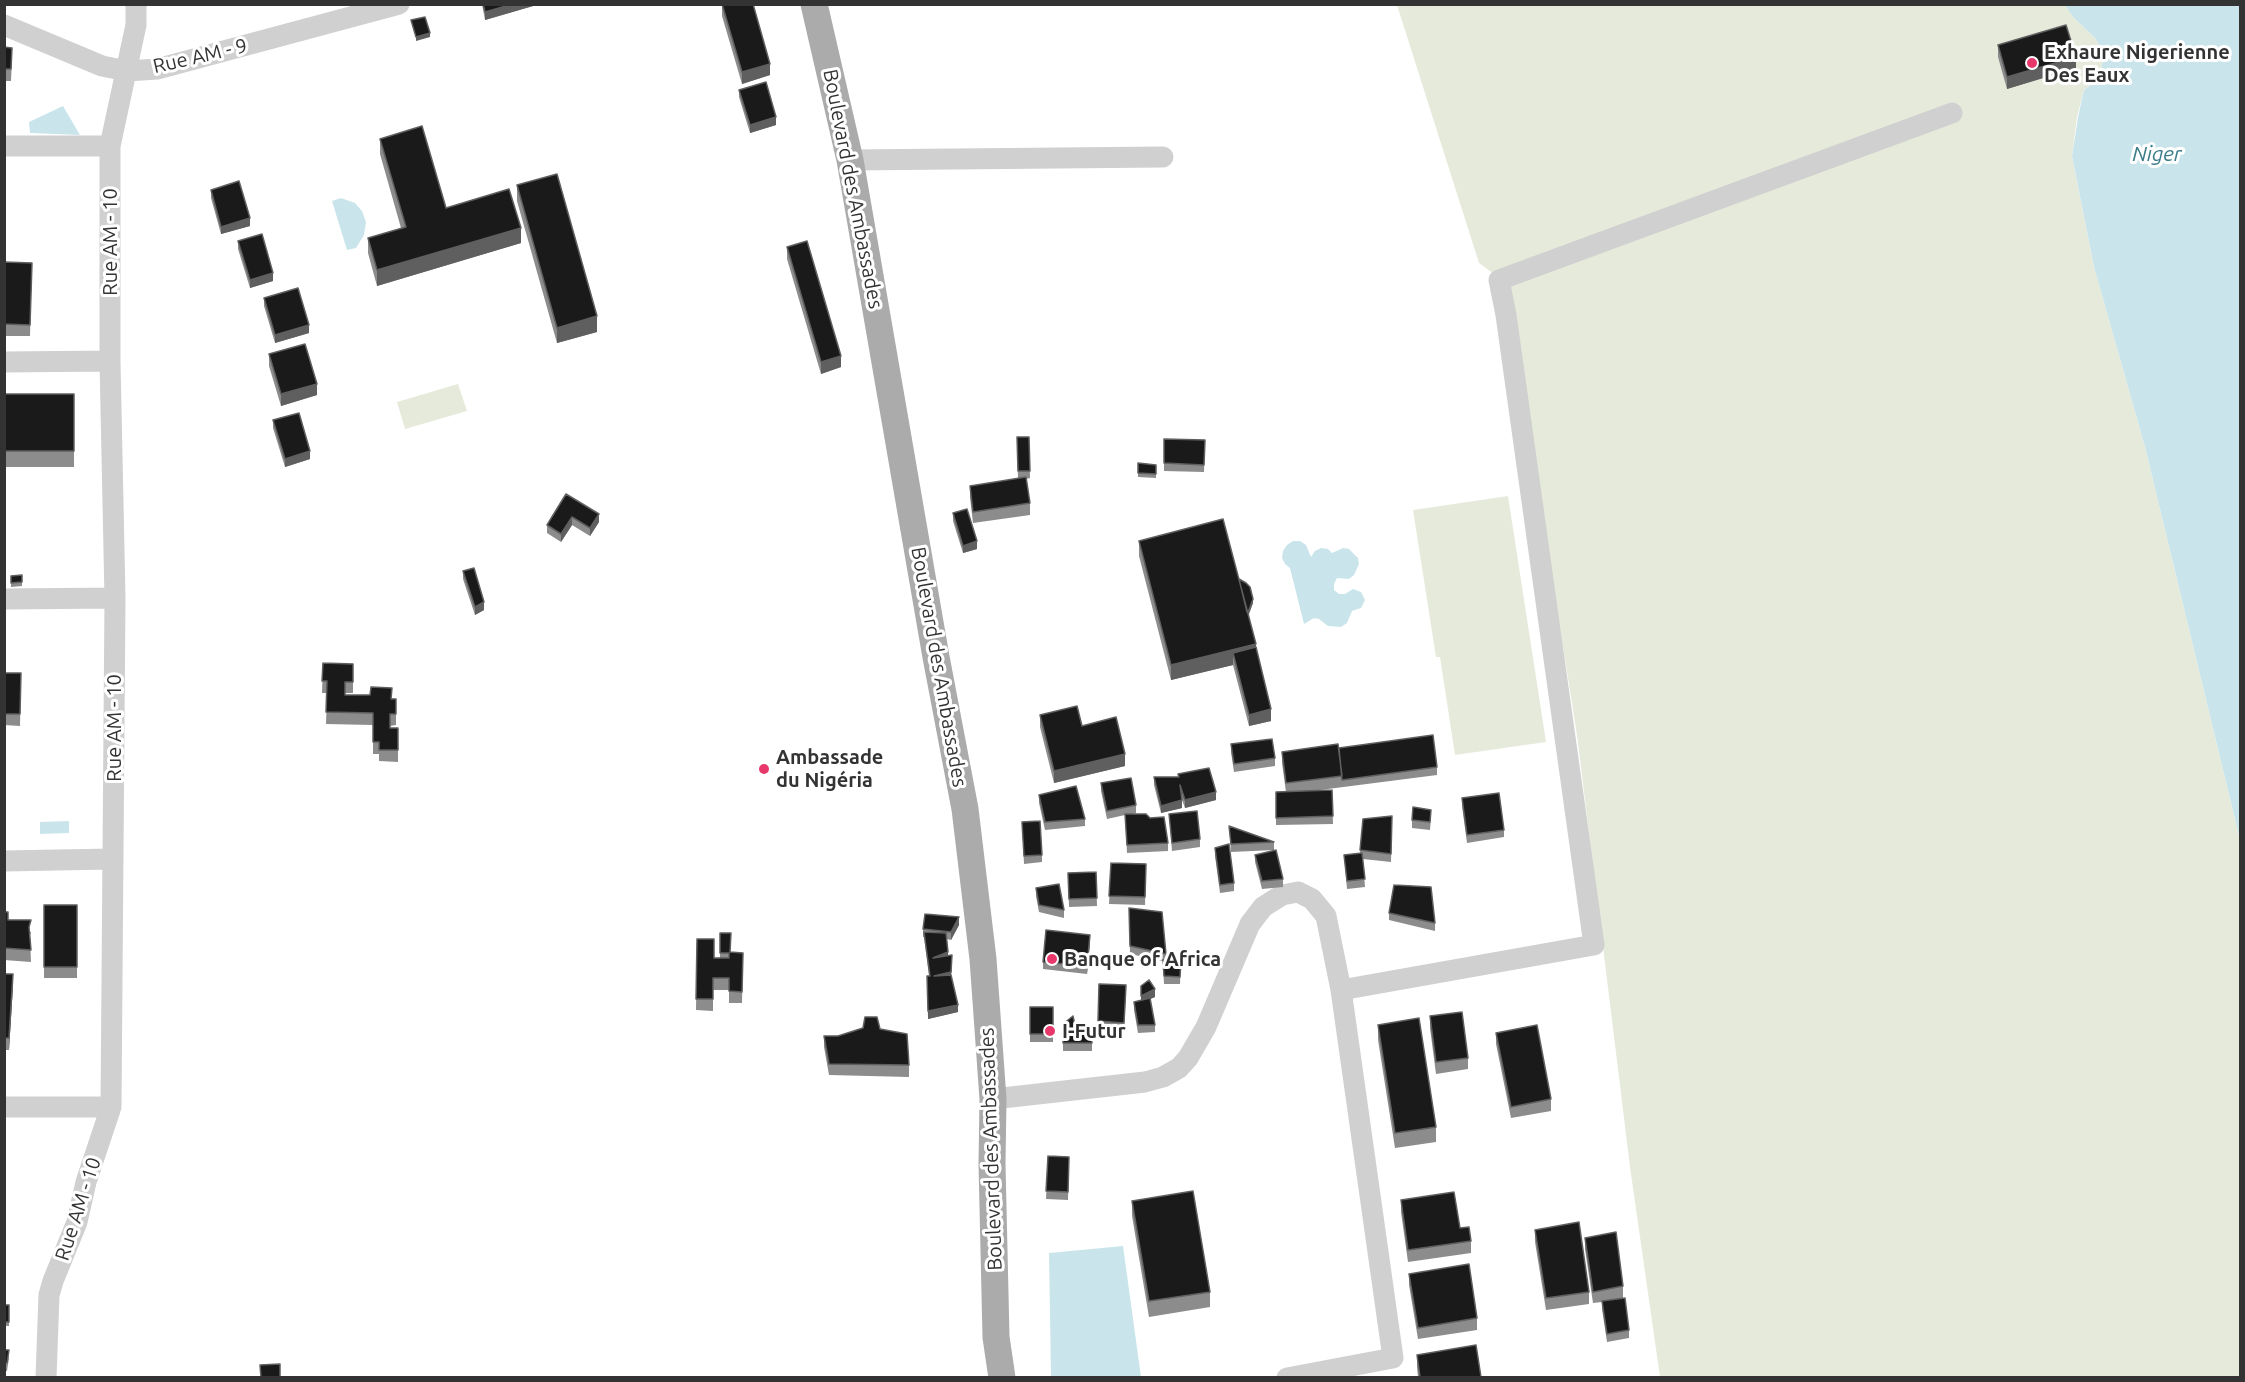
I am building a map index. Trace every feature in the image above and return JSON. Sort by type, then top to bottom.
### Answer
[{"type":"main road","name":"Boulevard des Ambassades","points":[[814,4],[850,160],[934,645],[965,809],[983,959],[993,1099],[992,1164],[996,1337],[1002,1377]]},
{"type":"main road","name":"Boulevard des Ambassades","points":[[984,1377],[984,1367],[996,1337]]},
{"type":"street","name":"Rue AM - 10","points":[[46,1377],[50,1295],[53,1281],[77,1222],[86,1182],[111,1107],[115,598],[110,361],[110,146],[136,25],[136,4]]},
{"type":"street","name":"Rue AM - 9","points":[[4,25],[102,66],[127,71],[168,66],[399,4]]},
{"type":"street","points":[[1341,990],[1594,945],[1506,315],[1499,280],[1952,113]]},
{"type":"street","points":[[4,146],[110,146]]},
{"type":"street","points":[[850,160],[1163,157]]},
{"type":"street","points":[[4,362],[110,361]]},
{"type":"street","points":[[4,599],[115,598]]},
{"type":"street","points":[[4,861],[112,859]]},
{"type":"street","points":[[993,1099],[1145,1082],[1163,1077],[1179,1068],[1188,1058],[1206,1027],[1250,924],[1263,907],[1282,896],[1298,892],[1312,899],[1326,916],[1341,990],[1394,1359],[1287,1377]]},
{"type":"street","points":[[4,1107],[111,1107]]},
{"type":"shaded area","points":[[2065,4],[2073,17],[2095,38],[2104,53],[2100,78],[2084,90],[2077,117],[2072,156],[2094,267],[2145,447],[2240,840],[2240,1377],[1660,1377],[1630,1167],[1577,735],[1541,508],[1510,286],[1479,263],[1397,5]]},
{"type":"shaded area","points":[[458,384],[467,411],[405,429],[397,402]]},
{"type":"shaded area","points":[[1508,496],[1546,742],[1455,755],[1440,657],[1436,657],[1413,510]]},
{"type":"water","name":"Niger","points":[[2065,5],[2240,5],[2240,840],[2145,447],[2094,267],[2072,156],[2084,90],[2100,78],[2104,53],[2095,38],[2073,17]]},
{"type":"water","points":[[63,106],[80,135],[30,133],[29,122]]},
{"type":"water","points":[[341,198],[355,203],[362,211],[366,222],[364,235],[356,248],[347,250],[332,201]]},
{"type":"water","points":[[1293,541],[1300,541],[1306,545],[1311,557],[1321,548],[1328,549],[1332,553],[1343,548],[1349,549],[1358,558],[1359,564],[1354,575],[1349,579],[1337,578],[1334,584],[1334,590],[1339,594],[1345,594],[1353,589],[1361,592],[1365,600],[1361,608],[1352,611],[1347,623],[1341,627],[1328,626],[1314,618],[1304,624],[1290,568],[1282,558],[1283,551]]},
{"type":"water","points":[[69,821],[69,833],[40,834],[40,822]]},
{"type":"water","points":[[1123,1246],[1141,1377],[1051,1377],[1049,1253]]},
{"type":"building","points":[[483,4],[513,4],[485,12]]},
{"type":"building","points":[[722,4],[753,4],[770,64],[742,72]]},
{"type":"building","points":[[425,17],[430,33],[416,37],[411,20]]},
{"type":"building","points":[[2066,25],[2076,57],[2007,77],[1998,45]]},
{"type":"building","points":[[4,47],[12,48],[11,69],[4,69]]},
{"type":"building","points":[[766,82],[776,117],[750,125],[739,90]]},
{"type":"building","points":[[422,126],[446,208],[509,189],[521,228],[377,270],[368,238],[406,227],[380,139]]},
{"type":"building","points":[[557,174],[597,316],[557,328],[517,185]]},
{"type":"building","points":[[239,181],[250,218],[221,227],[211,190]]},
{"type":"building","points":[[262,234],[273,273],[250,280],[238,241]]},
{"type":"building","points":[[807,241],[841,356],[821,362],[787,247]]},
{"type":"building","points":[[4,262],[32,263],[30,325],[4,324]]},
{"type":"building","points":[[298,288],[309,325],[275,335],[264,298]]},
{"type":"building","points":[[305,344],[317,384],[281,394],[269,354]]},
{"type":"building","points":[[4,394],[74,394],[74,451],[4,451]]},
{"type":"building","points":[[299,413],[310,451],[285,459],[273,420]]},
{"type":"building","points":[[1017,437],[1029,437],[1030,471],[1018,471]]},
{"type":"building","points":[[1164,439],[1205,440],[1204,465],[1164,463]]},
{"type":"building","points":[[1138,463],[1156,465],[1156,474],[1138,473]]},
{"type":"building","points":[[1026,477],[1030,503],[973,512],[970,486]]},
{"type":"building","points":[[566,494],[599,514],[590,528],[572,517],[561,534],[547,525]]},
{"type":"building","points":[[967,509],[977,541],[963,546],[953,513]]},
{"type":"building","points":[[1223,519],[1256,644],[1171,665],[1139,541]]},
{"type":"building","points":[[474,568],[484,602],[475,607],[463,571]]},
{"type":"building","points":[[22,575],[22,582],[11,583],[11,576]]},
{"type":"building","points":[[1239,579],[1250,587],[1253,599],[1247,612]]},
{"type":"building","points":[[1256,647],[1271,709],[1249,715],[1233,653]]},
{"type":"building","points":[[323,663],[353,664],[353,682],[345,682],[345,695],[370,695],[371,687],[392,688],[391,699],[396,699],[396,714],[390,714],[390,728],[398,728],[398,750],[379,750],[379,742],[373,742],[373,713],[326,712],[327,681],[322,681]]},
{"type":"building","points":[[4,673],[21,673],[20,714],[4,714]]},
{"type":"building","points":[[1077,706],[1082,726],[1116,717],[1125,754],[1054,771],[1040,715]]},
{"type":"building","points":[[1433,735],[1437,767],[1342,780],[1339,748]]},
{"type":"building","points":[[1272,739],[1275,758],[1234,764],[1231,744]]},
{"type":"building","points":[[1338,744],[1342,776],[1286,783],[1282,752]]},
{"type":"building","points":[[1209,768],[1216,792],[1185,800],[1180,785],[1182,800],[1161,806],[1154,777],[1179,777],[1178,774]]},
{"type":"building","points":[[1131,778],[1136,805],[1107,811],[1101,783]]},
{"type":"building","points":[[1076,786],[1085,819],[1045,822],[1039,795]]},
{"type":"building","points":[[1332,790],[1333,816],[1276,818],[1276,792]]},
{"type":"building","points":[[1499,793],[1504,830],[1467,835],[1462,798]]},
{"type":"building","points":[[1413,807],[1431,810],[1430,822],[1412,820]]},
{"type":"building","points":[[1197,811],[1200,839],[1172,843],[1169,814]]},
{"type":"building","points":[[1125,814],[1146,814],[1150,818],[1164,817],[1168,843],[1127,845]]},
{"type":"building","points":[[1392,816],[1391,854],[1360,850],[1363,819]]},
{"type":"building","points":[[1040,821],[1042,855],[1024,856],[1022,822]]},
{"type":"building","points":[[1229,826],[1274,842],[1231,844]]},
{"type":"building","points":[[1229,844],[1234,883],[1220,885],[1215,848]]},
{"type":"building","points":[[1276,850],[1283,879],[1262,881],[1255,855]]},
{"type":"building","points":[[1362,853],[1365,879],[1347,881],[1344,855]]},
{"type":"building","points":[[1111,863],[1146,864],[1145,897],[1109,896]]},
{"type":"building","points":[[1096,872],[1097,898],[1069,899],[1068,873]]},
{"type":"building","points":[[1059,884],[1064,910],[1039,905],[1036,888]]},
{"type":"building","points":[[1394,885],[1431,887],[1435,923],[1389,913]]},
{"type":"building","points":[[44,905],[77,905],[77,967],[44,967]]},
{"type":"building","points":[[1129,908],[1162,912],[1166,954],[1130,946]]},
{"type":"building","points":[[4,912],[8,912],[8,920],[31,920],[29,927],[31,950],[4,948]]},
{"type":"building","points":[[925,914],[959,917],[951,932],[923,929]]},
{"type":"building","points":[[1046,930],[1090,935],[1087,966],[1043,962]]},
{"type":"building","points":[[924,932],[946,933],[948,952],[933,958],[952,955],[951,972],[934,976],[951,975],[958,1005],[928,1011],[927,976],[930,976]]},
{"type":"building","points":[[720,933],[731,933],[730,952],[743,953],[742,992],[729,991],[729,978],[713,978],[713,999],[696,999],[697,939],[714,939],[714,958],[729,958],[729,953],[720,953]]},
{"type":"building","points":[[1163,960],[1181,960],[1180,977],[1164,976]]},
{"type":"building","points":[[4,974],[13,974],[9,1038],[4,1038]]},
{"type":"building","points":[[1149,980],[1155,989],[1141,996],[1141,986]]},
{"type":"building","points":[[1099,984],[1126,985],[1124,1023],[1098,1021]]},
{"type":"building","points":[[1150,998],[1155,1025],[1138,1025],[1134,1002]]},
{"type":"building","points":[[1030,1007],[1053,1007],[1053,1034],[1030,1034]]},
{"type":"building","points":[[1462,1012],[1468,1058],[1436,1062],[1430,1016]]},
{"type":"building","points":[[1073,1016],[1078,1039],[1078,1025],[1090,1028],[1092,1043],[1063,1043],[1063,1024]]},
{"type":"building","points":[[865,1017],[877,1017],[880,1029],[907,1034],[909,1065],[829,1064],[824,1036],[838,1036],[863,1028]]},
{"type":"building","points":[[1419,1018],[1436,1127],[1395,1133],[1378,1025]]},
{"type":"building","points":[[1537,1025],[1551,1099],[1511,1107],[1496,1033]]},
{"type":"building","points":[[1048,1156],[1069,1157],[1068,1192],[1046,1191]]},
{"type":"building","points":[[1193,1191],[1210,1292],[1149,1301],[1132,1201]]},
{"type":"building","points":[[1454,1192],[1460,1228],[1469,1227],[1471,1241],[1408,1250],[1401,1200]]},
{"type":"building","points":[[1579,1222],[1589,1292],[1546,1298],[1535,1230]]},
{"type":"building","points":[[1616,1232],[1623,1286],[1593,1292],[1585,1238]]},
{"type":"building","points":[[1469,1264],[1477,1318],[1418,1328],[1409,1274]]},
{"type":"building","points":[[1625,1298],[1629,1330],[1607,1334],[1602,1301]]},
{"type":"building","points":[[4,1305],[9,1305],[9,1322],[4,1322]]},
{"type":"building","points":[[1476,1345],[1481,1377],[1420,1377],[1417,1355]]},
{"type":"building","points":[[4,1350],[9,1350],[7,1363],[4,1363]]},
{"type":"building","points":[[280,1364],[280,1377],[261,1377],[260,1365]]},
{"type":"place","name":"Exhaure Nigerienne Des Eaux","points":[[2032,63]]},
{"type":"place","name":"Ambassade du Nigéria","points":[[764,769]]},
{"type":"place","name":"Banque of Africa","points":[[1052,959]]},
{"type":"place","name":"I-Futur","points":[[1050,1031]]}]
